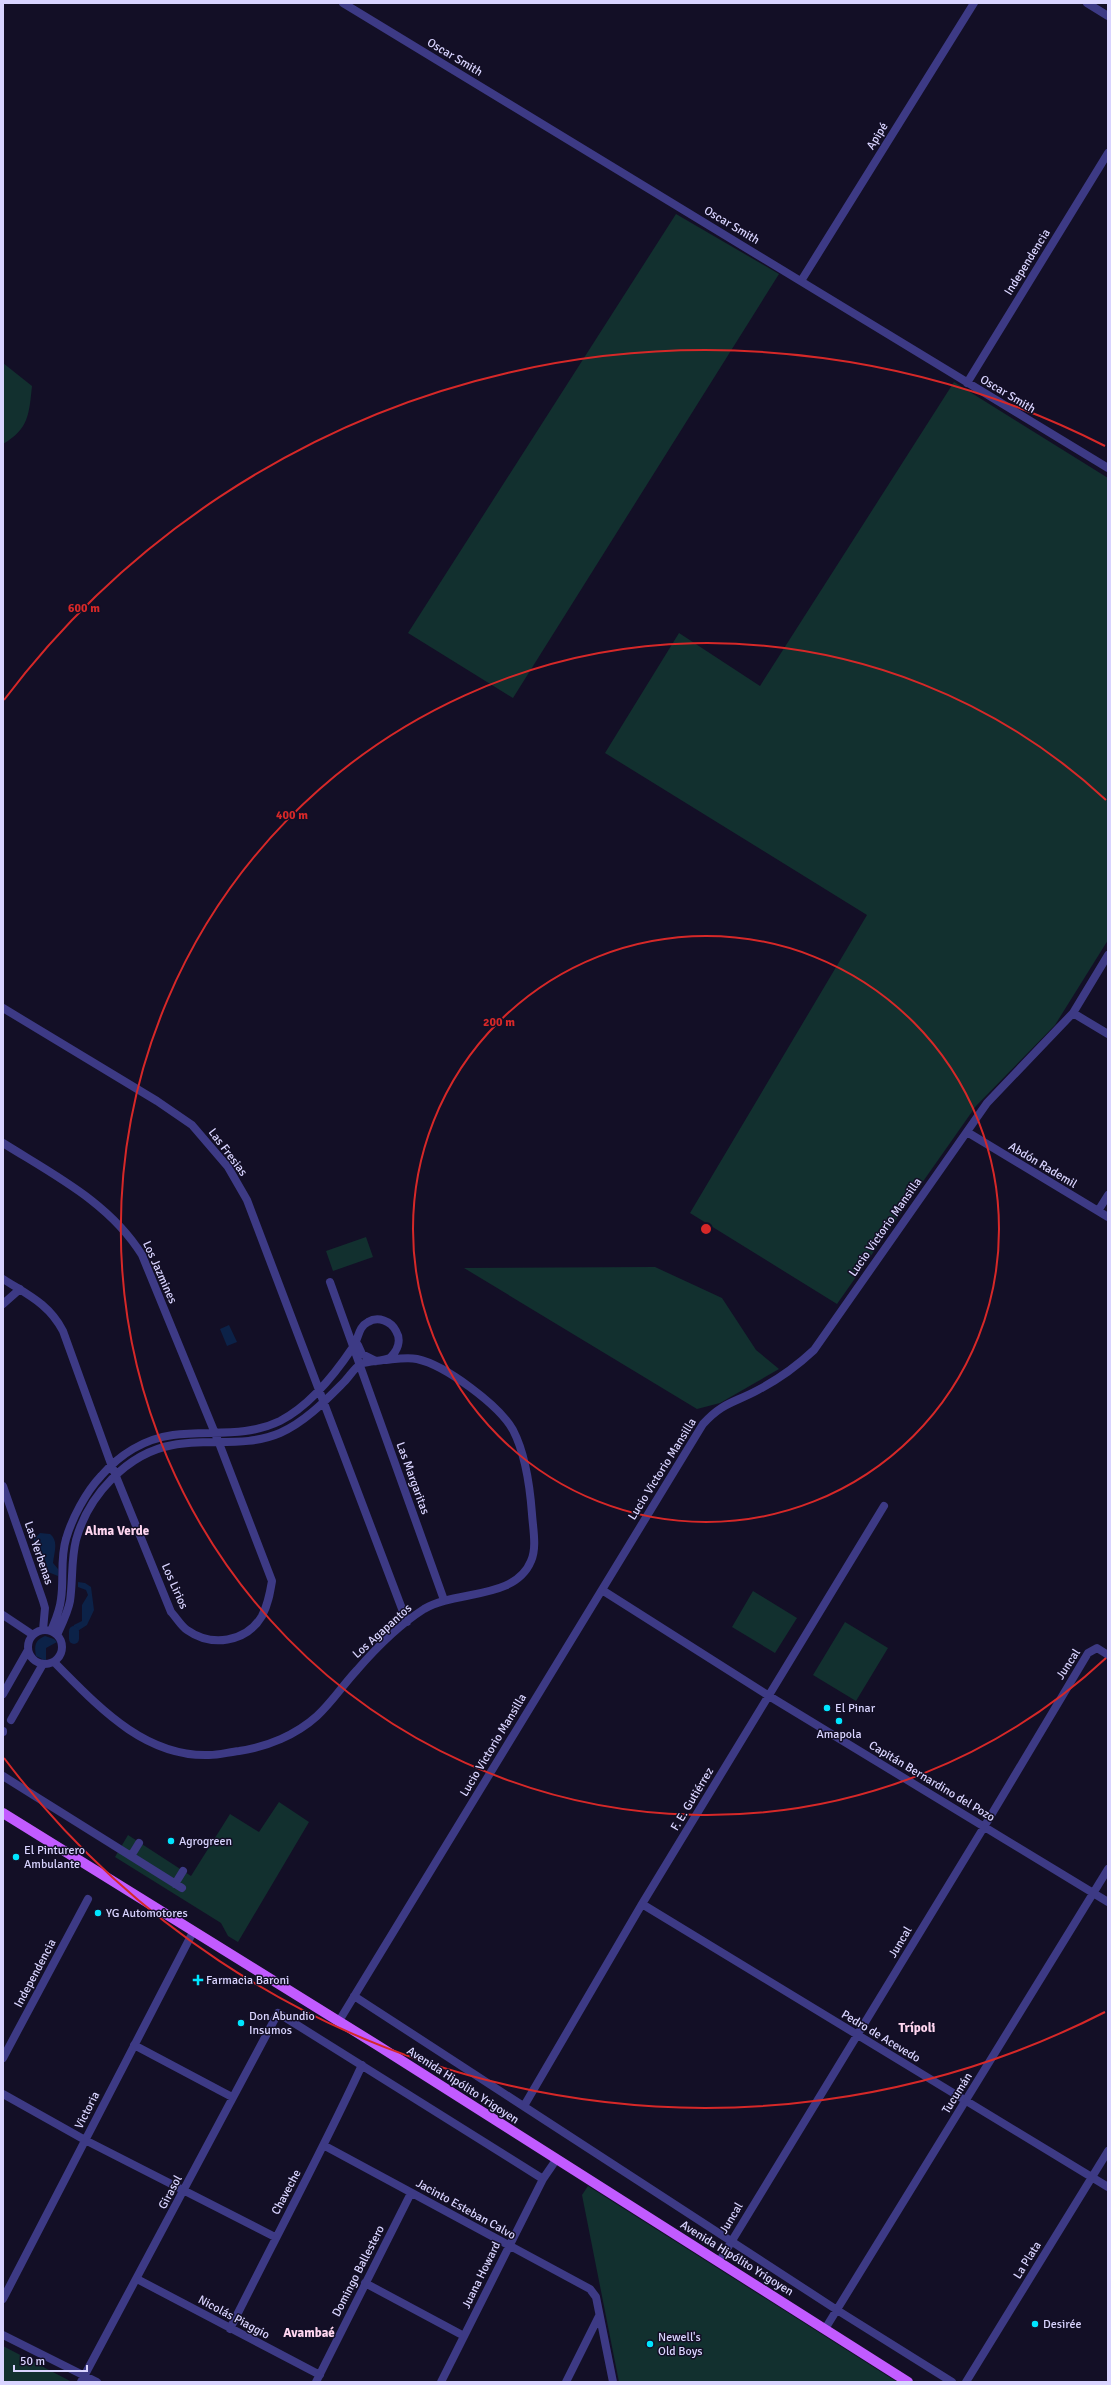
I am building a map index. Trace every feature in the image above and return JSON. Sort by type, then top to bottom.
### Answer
[{"type":"main road","name":"Avenida Hipólito Yrigoyen","points":[[3,1813],[339,2021],[908,2382]]},
{"type":"street","name":"Oscar Smith","points":[[343,3],[1108,468]]},
{"type":"street","name":"Apipé","points":[[801,282],[974,3]]},
{"type":"street","points":[[1087,3],[1108,16]]},
{"type":"street","name":"Independencia","points":[[967,382],[1108,154]]},
{"type":"street","name":"Lucio Victorio Mansilla","points":[[339,2021],[703,1424],[717,1409],[783,1376],[814,1350],[987,1103],[1073,1013],[1108,955]]},
{"type":"street","name":"Las Fresias","points":[[3,1008],[157,1101],[192,1125],[214,1148],[247,1200],[325,1402]]},
{"type":"street","points":[[1073,1013],[1108,1034]]},
{"type":"street","name":"Abdón Rademil","points":[[967,1132],[1108,1217]]},
{"type":"street","name":"Los Jazmines","points":[[3,1143],[98,1204],[130,1236],[142,1255],[214,1435],[219,1443]]},
{"type":"street","points":[[1098,1212],[1108,1196]]},
{"type":"street","points":[[3,1279],[44,1305],[55,1316],[63,1331],[116,1476]]},
{"type":"street","points":[[51,1632],[61,1602],[65,1540],[75,1514],[99,1478],[111,1464],[130,1450],[171,1435],[214,1435],[255,1430],[278,1422],[298,1412],[320,1388],[355,1342],[359,1331],[369,1321],[382,1320],[389,1322],[398,1333],[398,1346],[395,1353],[381,1361],[362,1354],[355,1342],[330,1282]]},
{"type":"street","points":[[3,1304],[20,1289]]},
{"type":"street","points":[[3,1615],[33,1635],[51,1632],[70,1601],[73,1557],[77,1538],[99,1495],[116,1476],[133,1461],[151,1451],[173,1445],[258,1440],[281,1433],[305,1419],[325,1402],[360,1365],[355,1342]]},
{"type":"street","name":"Los Agapantos","points":[[54,1662],[106,1714],[136,1735],[161,1746],[186,1753],[209,1756],[246,1750],[279,1741],[316,1718],[377,1648],[426,1608],[444,1600],[505,1587],[522,1576],[532,1560],[534,1531],[524,1460],[513,1431],[500,1412],[488,1400],[431,1364],[416,1359],[381,1361],[360,1365]]},
{"type":"street","name":"Las Margaritas","points":[[360,1365],[444,1600]]},
{"type":"street","points":[[325,1402],[407,1622]]},
{"type":"street","name":"Los Lirios","points":[[116,1476],[171,1612],[185,1630],[204,1640],[224,1641],[243,1635],[261,1617],[269,1600],[272,1581],[219,1443]]},
{"type":"street","name":"Las Yerbenas","points":[[3,1486],[44,1600],[51,1632]]},
{"type":"street","name":"F. E. Gutiérrez","points":[[524,2106],[642,1904],[884,1506]]},
{"type":"street","name":"Capitán Bernardino del Pozo","points":[[602,1590],[769,1696],[1108,1902]]},
{"type":"street","points":[[28,1650],[35,1661],[43,1664],[54,1662],[62,1649],[51,1632]]},
{"type":"street","points":[[3,1694],[28,1650],[33,1635]]},
{"type":"street","name":"Juncal","points":[[718,2262],[984,1827],[1088,1653],[1097,1648],[1108,1655]]},
{"type":"street","points":[[12,1720],[43,1664]]},
{"type":"street","points":[[3,1776],[182,1888]]},
{"type":"street","points":[[131,1856],[139,1843]]},
{"type":"street","name":"Tucumán","points":[[825,2329],[1108,1869]]},
{"type":"street","points":[[175,1884],[183,1871]]},
{"type":"street","name":"Independencia","points":[[3,2058],[88,1899]]},
{"type":"street","name":"Pedro de Acevedo","points":[[642,1904],[1108,2187]]},
{"type":"street","name":"Victoria","points":[[3,2299],[193,1932]]},
{"type":"street","points":[[354,1996],[732,2240],[837,2310],[952,2382]]},
{"type":"street","name":"Girasol","points":[[83,2379],[278,2013],[362,2065]]},
{"type":"street","points":[[134,2045],[232,2097]]},
{"type":"street","points":[[362,2065],[543,2179]]},
{"type":"street","name":"Chaveche","points":[[230,2329],[276,2237],[325,2146],[362,2065]]},
{"type":"street","points":[[3,2094],[85,2140],[276,2237]]},
{"type":"street","name":"Jacinto Esteban Calvo","points":[[325,2146],[590,2289],[594,2294],[599,2316]]},
{"type":"street","name":"La Plata","points":[[966,2382],[1108,2151]]},
{"type":"street","name":"Juana Howard","points":[[441,2382],[543,2179],[556,2160]]},
{"type":"street","name":"Domingo Ballestero","points":[[318,2378],[412,2193]]},
{"type":"street","name":"Nicolás Piaggio","points":[[137,2279],[318,2378]]},
{"type":"street","points":[[365,2283],[464,2336]]},
{"type":"street","points":[[566,2382],[599,2316]]},
{"type":"street","points":[[599,2316],[614,2382]]},
{"type":"street","points":[[3,2335],[83,2379],[97,2382]]},
{"type":"green space","points":[[676,214],[779,274],[513,698],[408,633]]},
{"type":"green space","points":[[3,363],[32,386],[30,405],[23,426],[18,433],[3,444]]},
{"type":"green space","points":[[954,382],[1108,478],[1108,940],[1055,1025],[976,1106],[837,1304],[690,1213],[867,915],[605,753],[679,633],[760,686]]},
{"type":"green space","points":[[366,1237],[373,1257],[333,1271],[326,1251]]},
{"type":"green space","points":[[655,1267],[722,1298],[756,1350],[779,1369],[720,1403],[697,1409],[464,1268]]},
{"type":"green space","points":[[753,1591],[797,1618],[775,1653],[732,1627]]},
{"type":"green space","points":[[845,1622],[888,1648],[856,1701],[813,1675]]},
{"type":"green space","points":[[279,1802],[309,1822],[238,1942],[228,1936],[221,1923],[115,1857],[128,1835],[191,1876],[230,1814],[259,1832]]},
{"type":"green space","points":[[588,2186],[897,2382],[619,2382],[582,2195]]},
{"type":"green space","points":[[3,2346],[72,2382],[3,2382]]},
{"type":"water","points":[[229,1325],[237,1342],[227,1346],[220,1329]]},
{"type":"water","points":[[40,1533],[50,1534],[53,1537],[55,1547],[53,1563],[58,1569],[58,1576],[48,1572],[45,1559],[34,1548],[34,1539]]},
{"type":"water","points":[[78,1582],[85,1583],[91,1587],[94,1610],[87,1625],[76,1632],[72,1630],[74,1625],[82,1621],[82,1605],[88,1595],[86,1590],[78,1587]]},
{"type":"water","points":[[45,1636],[54,1639],[57,1642],[46,1648],[46,1661],[36,1656],[35,1649],[37,1641]]},
{"type":"waterway","points":[[74,1631],[74,1639]]},
{"type":"place","name":"El Pinar","points":[[827,1708]]},
{"type":"place","name":"Amapola","points":[[839,1721]]},
{"type":"place","name":"Agrogreen","points":[[171,1841]]},
{"type":"place","name":"El Pinturero Ambulante","points":[[16,1857]]},
{"type":"place","name":"YG Automotores","points":[[98,1913]]},
{"type":"place","name":"Farmacia Baroni","points":[[198,1980]]},
{"type":"place","name":"Don Abundio Insumos","points":[[241,2023]]},
{"type":"place","name":"Desirée","points":[[1035,2324]]},
{"type":"place","name":"Newell's Old Boys","points":[[650,2344]]},
{"type":"district","name":"Alma Verde","points":[[117,1530]]},
{"type":"district","name":"Trípoli","points":[[917,2027]]},
{"type":"district","name":"Avambaé","points":[[309,2332]]}]
